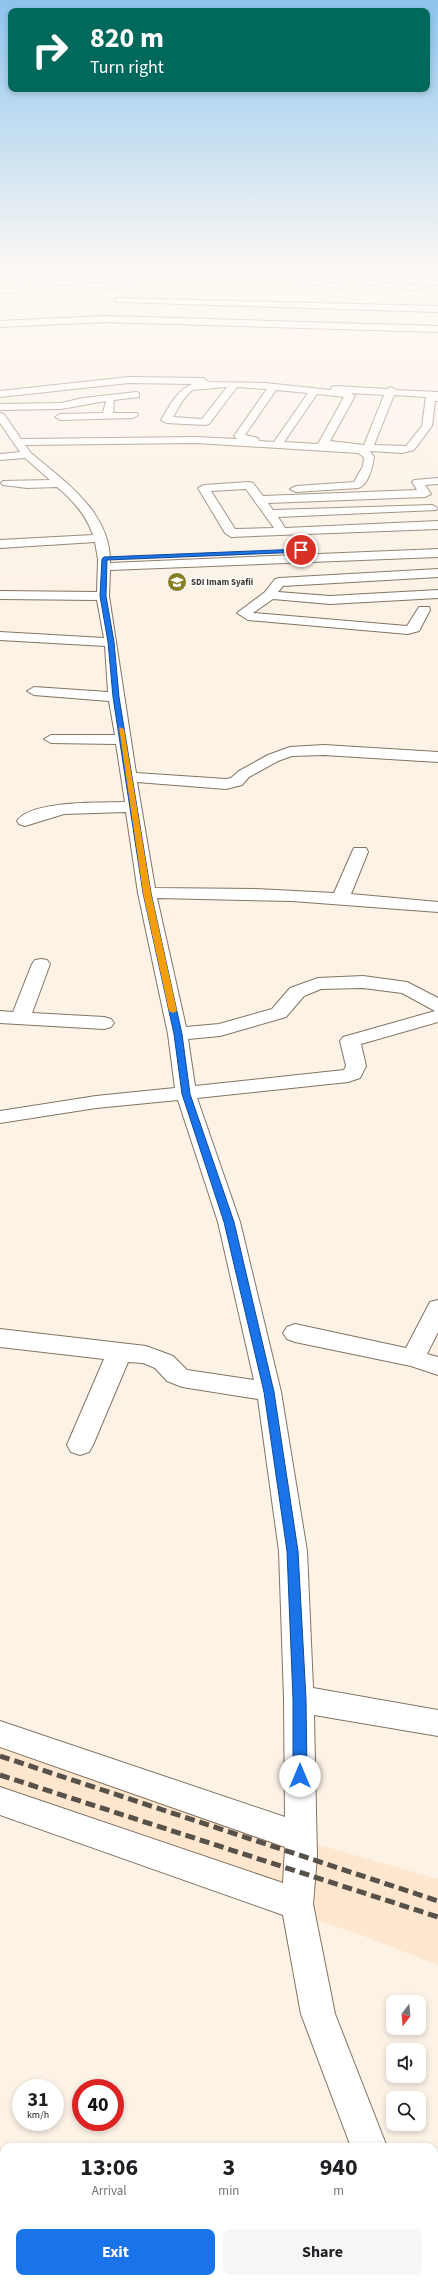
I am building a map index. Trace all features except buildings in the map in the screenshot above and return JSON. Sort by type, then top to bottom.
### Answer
[{"type":"street","points":[[0,394],[129,380],[242,381],[436,398],[427,426],[410,448],[402,450],[244,439],[239,436],[273,387]]},
{"type":"street","points":[[234,385],[205,422],[166,420],[188,388],[196,385],[234,385],[273,387],[350,395],[323,444]]},
{"type":"street","points":[[279,442],[314,391]]},
{"type":"street","points":[[348,399],[438,391]]},
{"type":"street","points":[[368,448],[390,395]]},
{"type":"street","points":[[136,396],[109,398],[1,416],[23,448],[75,496],[92,519],[101,548],[103,596],[111,642],[116,697],[147,893],[178,1034],[186,1094],[229,1222],[269,1392],[293,1551],[299,1699],[301,1857],[297,1904],[318,2014],[367,2143]]},
{"type":"street","points":[[109,398],[109,412]]},
{"type":"street","points":[[60,417],[109,412],[132,412]]},
{"type":"street","points":[[0,457],[23,448],[217,441],[360,450],[368,456],[368,466],[358,485],[296,490]]},
{"type":"street","points":[[270,514],[435,513],[418,482],[438,481]]},
{"type":"street","points":[[7,483],[27,485],[62,483]]},
{"type":"street","points":[[282,531],[246,484],[204,488],[231,533],[438,526]]},
{"type":"street","points":[[259,500],[424,493]]},
{"type":"street","points":[[0,534],[101,548],[438,545]]},
{"type":"street","points":[[0,544],[101,548],[438,553]]},
{"type":"street","points":[[424,610],[414,628],[408,630],[244,615],[270,595],[277,583],[283,581],[438,573]]},
{"type":"street","points":[[330,600],[438,594]]},
{"type":"street","points":[[0,595],[103,596]]},
{"type":"street","points":[[270,595],[438,611]]},
{"type":"street","points":[[0,636],[111,642]]},
{"type":"street","points":[[34,691],[116,697]]},
{"type":"street","points":[[51,739],[123,740]]},
{"type":"street","points":[[129,777],[226,784],[236,782],[244,774],[273,758],[290,752],[324,750],[438,757]]},
{"type":"street","points":[[26,821],[37,815],[52,810],[134,807]]},
{"type":"street","points":[[341,898],[360,852]]},
{"type":"street","points":[[147,893],[198,891],[341,898],[438,907]]},
{"type":"street","points":[[20,1019],[41,964]]},
{"type":"street","points":[[178,1034],[220,1030],[279,1013],[297,992],[318,984],[363,982],[402,987],[421,994],[438,1006]]},
{"type":"street","points":[[0,1116],[96,1102],[186,1094],[348,1076],[352,1074],[356,1066],[350,1041],[438,1016]]},
{"type":"street","points":[[0,1017],[104,1023]]},
{"type":"street","points":[[413,1358],[438,1308]]},
{"type":"street","points":[[295,1333],[413,1358],[438,1366]]},
{"type":"street","points":[[0,1338],[120,1351],[156,1358],[164,1362],[176,1375],[182,1378],[269,1392]]},
{"type":"street","points":[[80,1445],[120,1351]]},
{"type":"street","points":[[299,1699],[438,1723]]},
{"type":"street","points":[[0,1734],[300,1837]]},
{"type":"street","points":[[0,1801],[297,1904]]},
{"type":"shaded area","points":[[0,1738],[302,1840],[438,1879],[438,1965],[361,1935],[208,1885],[0,1811]]},
{"type":"railway","points":[[0,1756],[438,1901]]},
{"type":"railway","points":[[0,1775],[438,1917]]},
{"type":"slow traffic","points":[[121,729],[147,893],[173,1011]]},
{"type":"place","name":"SDI Imam Syafii","points":[[177,582]]},
{"type":"route","points":[[300,1776],[299,1699],[293,1551],[269,1392],[229,1222],[186,1094],[178,1034],[147,893],[116,697],[111,642],[103,596],[104,559],[301,550]]}]
